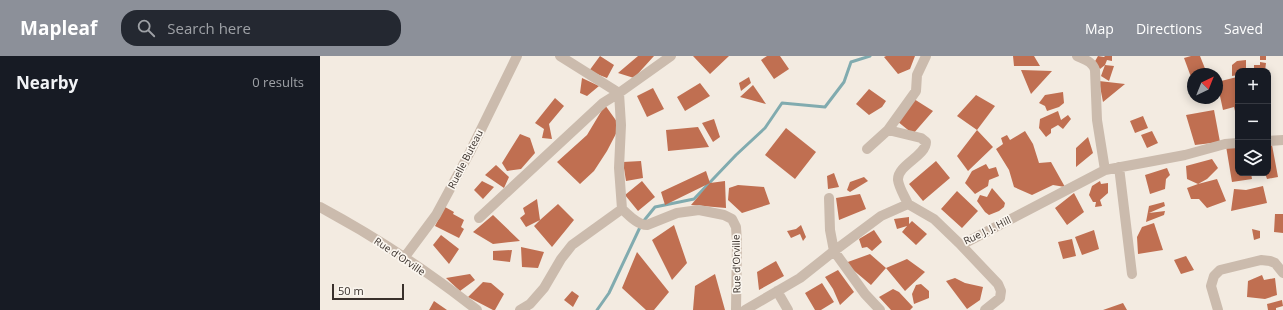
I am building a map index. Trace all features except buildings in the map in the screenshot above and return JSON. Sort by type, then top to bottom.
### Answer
[{"type":"street","name":"Ruelle Buteau","points":[[404,258],[436,215],[470,152],[517,56]]},
{"type":"street","points":[[560,56],[619,93]]},
{"type":"street","points":[[479,218],[603,104],[671,56]]},
{"type":"street","points":[[866,149],[888,130],[916,91],[917,75],[926,56]]},
{"type":"street","points":[[1077,56],[1090,62],[1094,65],[1096,70],[1097,120],[1105,170]]},
{"type":"street","points":[[520,310],[530,304],[544,288],[561,259],[572,245],[622,209],[619,168],[621,125],[619,93]]},
{"type":"street","points":[[745,310],[800,278],[881,216],[908,204],[900,188],[898,179],[899,175],[904,167],[926,146],[926,142],[921,138],[888,130]]},
{"type":"street","points":[[1271,141],[1283,140]]},
{"type":"street","name":"Rue J. J. Hill","points":[[908,204],[934,219],[961,245],[1105,170],[1154,161],[1225,144],[1235,144]]},
{"type":"street","points":[[1119,167],[1132,274]]},
{"type":"street","points":[[829,198],[830,230],[834,251],[865,294],[880,310]]},
{"type":"street","name":"Rue d'Orville","points":[[320,207],[344,220],[404,258],[472,309]]},
{"type":"street","name":"Rue d'Orville","points":[[622,209],[641,224],[647,225],[677,213],[699,210],[724,215],[732,219],[736,227],[737,242],[736,310]]},
{"type":"street","points":[[961,245],[998,284],[1000,298],[985,310]]},
{"type":"street","points":[[1218,310],[1211,286],[1214,276],[1220,270],[1261,260],[1275,263],[1283,273]]},
{"type":"street","points":[[777,291],[788,310]]},
{"type":"waterway","points":[[597,310],[609,293],[642,223],[655,207],[694,199],[736,155],[765,128],[782,103],[825,107],[844,82],[851,62],[870,56]]}]
